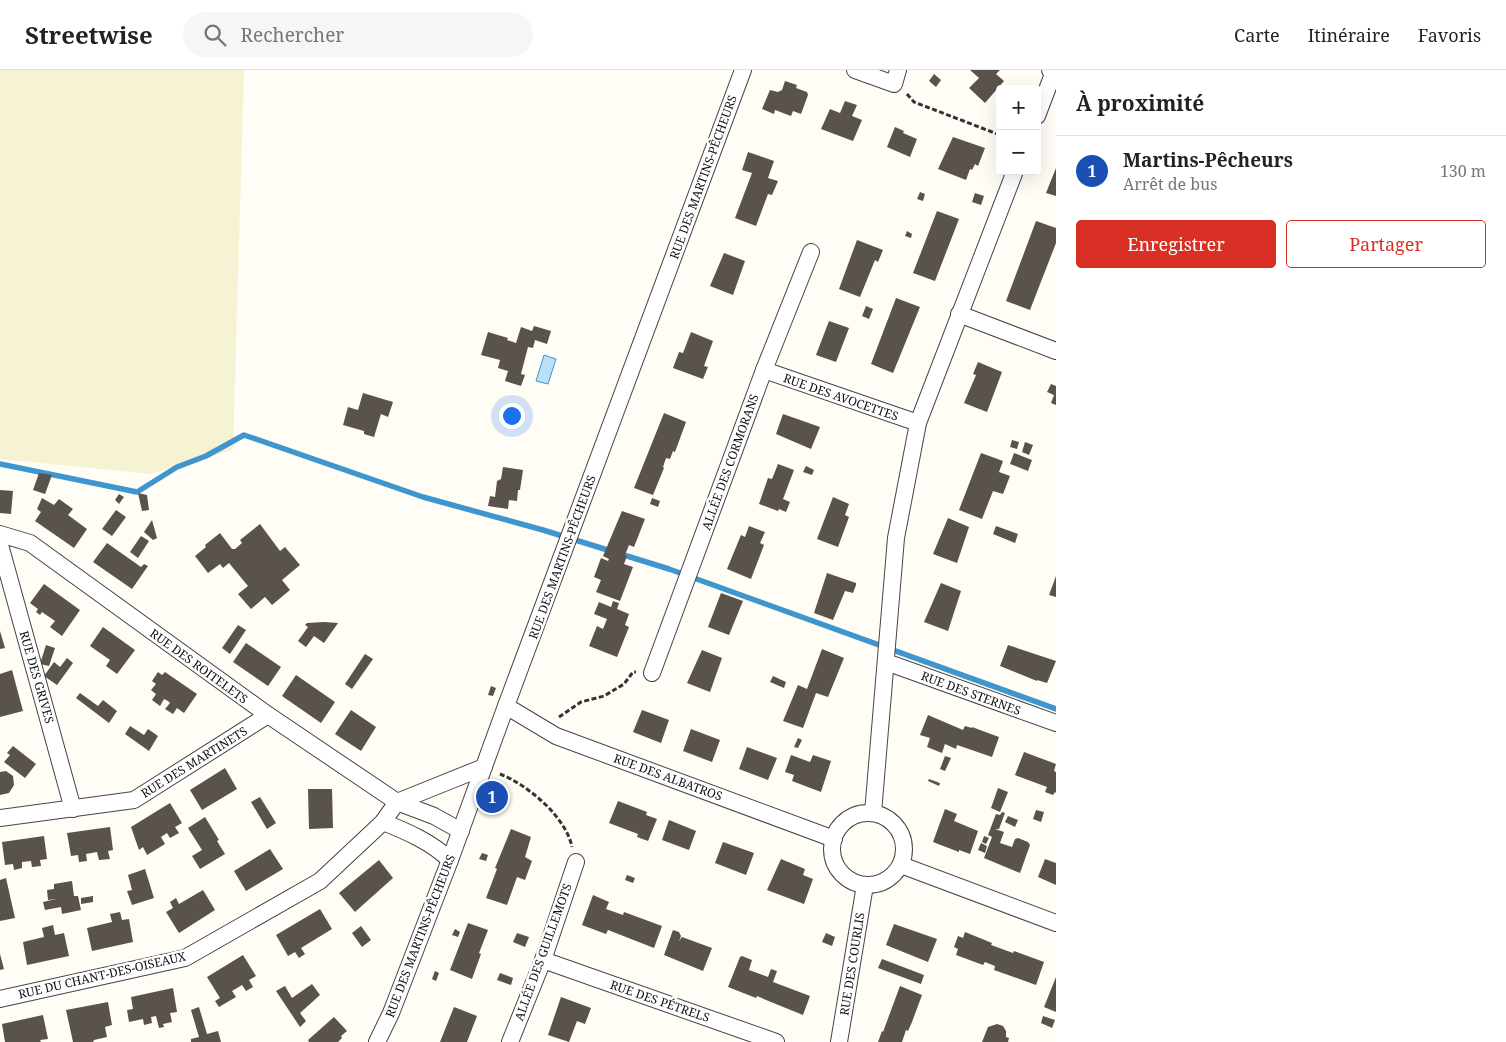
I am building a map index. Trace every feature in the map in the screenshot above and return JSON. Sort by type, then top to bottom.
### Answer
[{"type":"street","name":"RUE DES MARTINS-PÊCHEURS","points":[[377,1042],[391,1013],[461,831],[743,70]]},
{"type":"street","points":[[855,70],[894,84],[896,75]]},
{"type":"street","points":[[1041,106],[1054,74],[1050,70]]},
{"type":"street","points":[[873,813],[896,538],[918,423],[1013,175]]},
{"type":"street","name":"ALLÉE DES CORMORANS","points":[[652,673],[764,370],[811,252]]},
{"type":"street","points":[[959,314],[1056,352]]},
{"type":"street","name":"RUE DES AVOCETTES","points":[[764,370],[918,423]]},
{"type":"street","name":"RUE DES ROITELETS","points":[[0,534],[30,543],[268,715],[397,802],[434,816],[461,831]]},
{"type":"street","name":"RUE DES GRIVES","points":[[0,545],[73,809]]},
{"type":"street","name":"RUE DES STERNES","points":[[886,662],[1056,723]]},
{"type":"street","name":"RUE DES ALBATROS","points":[[506,706],[556,736],[834,838]]},
{"type":"street","name":"RUE DES MARTINETS","points":[[0,818],[134,800],[268,715]]},
{"type":"street","points":[[450,860],[440,851],[414,835],[383,822],[397,802],[484,767]]},
{"type":"street","points":[[873,813],[886,817],[897,827],[902,836],[904,848],[901,865],[891,877],[879,883],[865,885],[845,877],[839,870],[834,858],[834,838],[843,824],[854,816],[873,813]]},
{"type":"street","name":"RUE DU CHANT-DES-OISEAUX","points":[[0,998],[185,958],[320,881],[383,822]]},
{"type":"street","name":"ALLÉE DES GUILLEMOTS","points":[[510,1042],[543,960],[576,862]]},
{"type":"street","points":[[901,865],[1056,923]]},
{"type":"street","name":"RUE DES COURLIS","points":[[839,1042],[865,885]]},
{"type":"street","name":"RUE DES PÉTRELS","points":[[543,960],[776,1042]]},
{"type":"path","points":[[896,75],[914,102],[996,133]]},
{"type":"path","points":[[542,728],[581,702],[604,696],[624,684],[633,672],[652,673]]},
{"type":"path","points":[[484,767],[512,778],[528,788],[554,813],[571,840],[576,862]]},
{"type":"shaded area","points":[[0,70],[244,70],[233,450],[150,474],[0,459]]},
{"type":"water","points":[[544,355],[556,359],[548,384],[536,381]]},
{"type":"building","points":[[970,70],[1000,70],[996,74],[1004,81],[1001,85],[996,85],[996,90],[985,103],[969,88],[979,78]]},
{"type":"building","points":[[934,74],[941,80],[936,87],[929,81]]},
{"type":"building","points":[[785,81],[797,85],[796,88],[807,92],[808,95],[801,114],[793,111],[791,116],[775,110],[774,114],[762,109],[770,90],[778,92],[782,90]]},
{"type":"building","points":[[845,101],[857,105],[852,116],[862,120],[853,141],[821,129],[830,109],[840,113]]},
{"type":"building","points":[[895,127],[917,139],[910,157],[887,147]]},
{"type":"building","points":[[953,137],[985,148],[978,166],[975,164],[972,170],[970,169],[966,180],[938,169]]},
{"type":"building","points":[[748,152],[774,161],[768,178],[778,181],[772,195],[768,194],[756,226],[735,218],[752,173],[742,170]]},
{"type":"building","points":[[1056,168],[1056,196],[1046,193]]},
{"type":"building","points":[[920,192],[925,194],[923,201],[917,199]]},
{"type":"building","points":[[975,193],[984,196],[981,205],[972,202]]},
{"type":"building","points":[[937,211],[959,219],[935,281],[913,273]]},
{"type":"building","points":[[1036,221],[1056,228],[1056,243],[1030,310],[1006,301]]},
{"type":"building","points":[[907,231],[912,234],[911,238],[905,236]]},
{"type":"building","points":[[857,240],[883,250],[878,262],[875,260],[860,297],[839,289]]},
{"type":"building","points":[[724,253],[745,261],[733,295],[710,286]]},
{"type":"building","points":[[896,298],[920,307],[893,373],[871,364]]},
{"type":"building","points":[[866,306],[873,309],[869,319],[862,316]]},
{"type":"building","points":[[829,321],[849,328],[836,362],[816,355]]},
{"type":"building","points":[[534,326],[551,331],[547,344],[535,340],[533,348],[528,347],[521,374],[525,375],[521,386],[505,381],[508,371],[498,368],[500,360],[481,355],[488,332],[508,338],[507,340],[516,343],[521,327],[532,331]]},
{"type":"building","points":[[691,332],[713,341],[704,366],[708,367],[703,379],[673,368],[679,352],[683,353]]},
{"type":"building","points":[[978,362],[1002,372],[987,412],[964,403],[976,375],[973,374]]},
{"type":"building","points":[[1051,384],[1056,386],[1056,405],[1051,403],[1054,395],[1047,392]]},
{"type":"building","points":[[363,393],[393,402],[388,417],[381,414],[374,437],[364,434],[364,431],[343,425],[348,407],[358,410]]},
{"type":"building","points":[[664,413],[686,422],[675,452],[673,451],[670,459],[666,458],[653,495],[634,488]]},
{"type":"building","points":[[783,414],[820,427],[811,449],[776,434]]},
{"type":"building","points":[[1012,440],[1019,442],[1017,449],[1010,447]]},
{"type":"building","points":[[1025,442],[1033,445],[1029,455],[1022,452]]},
{"type":"building","points":[[981,453],[1003,461],[999,472],[1010,476],[1003,494],[993,491],[982,519],[959,510]]},
{"type":"building","points":[[1014,453],[1032,460],[1028,471],[1010,464]]},
{"type":"building","points":[[778,464],[794,470],[783,499],[790,502],[786,512],[759,504],[768,478],[772,479]]},
{"type":"building","points":[[806,466],[814,470],[812,475],[803,472]]},
{"type":"building","points":[[503,467],[523,470],[517,501],[509,500],[508,509],[488,506],[490,496],[495,497],[497,481],[501,479]]},
{"type":"building","points":[[39,473],[52,475],[45,494],[33,490]]},
{"type":"building","points":[[0,490],[13,491],[11,514],[0,513]]},
{"type":"building","points":[[138,493],[147,495],[149,510],[142,511]]},
{"type":"building","points":[[119,494],[124,497],[119,504],[115,500]]},
{"type":"building","points":[[833,497],[849,504],[845,515],[849,517],[838,547],[817,539]]},
{"type":"building","points":[[42,498],[54,505],[59,499],[73,509],[68,515],[87,529],[74,548],[35,521],[41,512],[37,509]]},
{"type":"building","points":[[652,498],[660,501],[658,507],[650,504]]},
{"type":"building","points":[[116,510],[126,517],[112,536],[102,529]]},
{"type":"building","points":[[622,511],[645,519],[634,547],[629,545],[625,555],[627,556],[624,564],[633,567],[620,601],[596,592],[601,580],[594,577],[601,558],[608,561],[609,559],[603,556]]},
{"type":"building","points":[[948,518],[969,527],[957,563],[933,554]]},
{"type":"building","points":[[152,520],[157,538],[153,540],[144,532]]},
{"type":"building","points":[[260,524],[280,551],[285,547],[300,565],[282,580],[290,590],[272,605],[265,597],[251,609],[238,594],[248,586],[229,563],[223,568],[220,564],[208,573],[195,556],[220,533],[232,549],[235,549],[242,543],[240,540]]},
{"type":"building","points":[[749,526],[765,532],[760,543],[764,545],[751,579],[727,569],[741,535],[745,537]]},
{"type":"building","points":[[996,526],[1018,534],[1015,543],[993,534]]},
{"type":"building","points":[[141,536],[149,541],[138,558],[130,552]]},
{"type":"building","points":[[107,543],[141,567],[144,564],[148,566],[132,589],[93,562]]},
{"type":"building","points":[[827,573],[856,583],[853,593],[845,591],[833,620],[814,613]]},
{"type":"building","points":[[1056,576],[1056,597],[1049,595]]},
{"type":"building","points":[[941,583],[961,591],[948,631],[924,622]]},
{"type":"building","points":[[44,584],[80,610],[62,636],[50,627],[55,621],[42,612],[40,615],[36,612],[38,609],[30,603]]},
{"type":"building","points":[[721,593],[743,601],[729,635],[708,627]]},
{"type":"building","points":[[613,601],[619,603],[617,609],[629,614],[625,625],[629,627],[617,657],[589,646],[597,626],[603,629],[607,619],[594,614],[599,602],[611,607]]},
{"type":"building","points":[[307,623],[338,623],[324,643],[314,636],[306,647],[298,641],[308,627],[305,625]]},
{"type":"building","points":[[238,625],[246,630],[230,654],[222,648]]},
{"type":"building","points":[[103,627],[135,650],[117,674],[106,666],[110,660],[90,646]]},
{"type":"building","points":[[0,631],[5,648],[0,649]]},
{"type":"building","points":[[246,643],[281,667],[268,686],[233,662]]},
{"type":"building","points":[[46,645],[55,648],[49,666],[40,664]]},
{"type":"building","points":[[1008,645],[1056,661],[1047,683],[1037,681],[1000,666]]},
{"type":"building","points":[[822,649],[844,658],[828,697],[816,693],[803,728],[783,721],[798,685],[807,689]]},
{"type":"building","points":[[702,650],[722,658],[710,692],[687,683]]},
{"type":"building","points":[[365,654],[373,659],[352,689],[345,684]]},
{"type":"building","points":[[67,658],[73,663],[57,685],[44,676],[54,662],[60,667]]},
{"type":"building","points":[[12,670],[23,711],[0,717],[0,674]]},
{"type":"building","points":[[158,672],[162,675],[165,672],[197,694],[184,713],[177,708],[173,714],[165,709],[170,703],[164,699],[160,706],[152,700],[156,694],[151,690],[156,684],[152,681]]},
{"type":"building","points":[[296,675],[335,702],[321,723],[282,696]]},
{"type":"building","points":[[773,676],[786,682],[784,688],[770,682]]},
{"type":"building","points":[[491,686],[496,688],[493,696],[488,695]]},
{"type":"building","points":[[80,693],[98,706],[103,700],[117,711],[109,723],[76,698]]},
{"type":"building","points":[[351,710],[376,727],[361,751],[335,734]]},
{"type":"building","points":[[642,710],[669,720],[661,743],[633,732]]},
{"type":"building","points":[[928,715],[963,730],[965,726],[972,727],[999,737],[992,757],[957,745],[956,749],[945,744],[942,753],[927,747],[930,738],[920,735]]},
{"type":"building","points":[[130,726],[144,735],[148,729],[158,736],[149,751],[125,734]]},
{"type":"building","points":[[691,729],[720,740],[712,762],[683,751]]},
{"type":"building","points":[[798,738],[802,740],[798,748],[794,747]]},
{"type":"building","points":[[13,746],[36,764],[25,778],[4,762],[10,755],[7,753]]},
{"type":"building","points":[[747,747],[777,758],[768,780],[739,769]]},
{"type":"building","points":[[1024,752],[1056,764],[1054,771],[1056,772],[1056,793],[1053,795],[1045,792],[1047,787],[1015,775]]},
{"type":"building","points":[[791,755],[810,762],[813,755],[831,761],[821,792],[792,781],[794,775],[785,772]]},
{"type":"building","points":[[945,756],[951,758],[945,771],[940,769]]},
{"type":"building","points":[[225,768],[237,789],[202,810],[190,790]]},
{"type":"building","points":[[6,771],[13,776],[14,785],[9,793],[0,795],[0,772]]},
{"type":"building","points":[[929,779],[940,783],[939,786],[928,781]]},
{"type":"building","points":[[498,788],[502,790],[500,796],[496,794]]},
{"type":"building","points":[[998,788],[1008,792],[1000,812],[991,808]]},
{"type":"building","points":[[308,789],[332,789],[333,828],[309,829]]},
{"type":"building","points":[[260,797],[276,823],[267,829],[251,802]]},
{"type":"building","points":[[618,801],[647,812],[646,815],[657,819],[648,841],[637,837],[638,834],[609,823]]},
{"type":"building","points":[[170,803],[182,823],[175,827],[179,833],[170,838],[167,833],[161,837],[165,844],[147,855],[143,847],[139,850],[131,827]]},
{"type":"building","points":[[945,809],[957,814],[954,821],[978,831],[970,854],[933,842]]},
{"type":"building","points":[[1036,810],[1044,812],[1041,822],[1033,819]]},
{"type":"building","points":[[1002,812],[1005,813],[999,829],[995,829],[1004,832],[1000,843],[1012,847],[1015,839],[1018,838],[1028,842],[1030,845],[1020,873],[984,858],[992,837],[988,835],[996,814],[1000,815]]},
{"type":"building","points":[[1008,816],[1018,820],[1015,827],[1005,822]]},
{"type":"building","points":[[205,817],[225,854],[200,869],[192,856],[202,850],[188,828]]},
{"type":"building","points":[[669,820],[696,831],[689,850],[662,840]]},
{"type":"building","points":[[110,827],[113,850],[108,851],[110,859],[99,860],[97,852],[86,854],[87,861],[79,862],[78,855],[71,856],[67,833]]},
{"type":"building","points":[[511,829],[531,837],[525,857],[532,861],[525,880],[517,877],[507,905],[486,898],[497,869],[495,868]]},
{"type":"building","points":[[44,836],[47,859],[40,860],[41,866],[32,867],[31,861],[22,862],[22,868],[14,870],[13,864],[5,865],[2,842]]},
{"type":"building","points":[[984,836],[989,838],[986,844],[982,842]]},
{"type":"building","points":[[723,842],[754,853],[746,875],[715,863]]},
{"type":"building","points":[[981,843],[987,846],[985,853],[978,850]]},
{"type":"building","points":[[270,849],[283,869],[246,891],[234,871]]},
{"type":"building","points":[[482,853],[488,855],[486,861],[479,859]]},
{"type":"building","points":[[781,859],[805,869],[803,875],[813,879],[804,904],[767,890]]},
{"type":"building","points":[[1045,859],[1056,863],[1056,885],[1038,877]]},
{"type":"building","points":[[379,860],[393,878],[355,912],[339,893]]},
{"type":"building","points":[[145,869],[154,898],[132,905],[127,891],[132,890],[128,875]]},
{"type":"building","points":[[627,875],[635,878],[633,883],[625,880]]},
{"type":"building","points":[[6,878],[15,918],[0,921],[0,880]]},
{"type":"building","points":[[72,881],[74,896],[78,896],[81,910],[62,914],[61,907],[45,910],[43,902],[56,899],[48,900],[47,890],[54,889],[54,884]]},
{"type":"building","points":[[203,890],[215,910],[179,933],[166,912],[173,908],[170,902],[176,898],[179,904]]},
{"type":"building","points":[[593,895],[609,902],[606,909],[623,915],[624,912],[662,926],[654,948],[608,930],[606,934],[582,925]]},
{"type":"building","points":[[93,896],[93,902],[81,904],[81,898]]},
{"type":"building","points":[[320,909],[332,929],[301,948],[305,954],[299,958],[295,952],[288,956],[276,935]]},
{"type":"building","points":[[120,912],[122,920],[129,919],[133,942],[92,951],[87,928],[112,922],[110,914]]},
{"type":"building","points":[[468,923],[488,930],[472,979],[450,970]]},
{"type":"building","points":[[894,924],[937,939],[928,962],[886,945]]},
{"type":"building","points":[[53,925],[55,935],[64,933],[69,956],[27,965],[23,942],[44,937],[42,928]]},
{"type":"building","points":[[361,926],[371,940],[362,947],[352,933]]},
{"type":"building","points":[[455,929],[460,932],[458,937],[452,935]]},
{"type":"building","points":[[673,930],[679,932],[681,936],[679,941],[682,937],[712,948],[703,971],[664,955]]},
{"type":"building","points":[[965,932],[992,943],[991,945],[1044,962],[1036,985],[994,970],[995,966],[985,962],[983,965],[956,955],[958,949],[954,947],[958,936],[963,938]]},
{"type":"building","points":[[517,933],[529,937],[525,947],[513,942]]},
{"type":"building","points":[[826,933],[835,937],[832,946],[822,942]]},
{"type":"building","points":[[0,954],[4,969],[0,970]]},
{"type":"building","points":[[243,955],[256,976],[249,980],[253,987],[246,991],[242,985],[232,991],[236,997],[219,1007],[215,1001],[220,998],[207,977]]},
{"type":"building","points":[[742,956],[752,960],[749,970],[768,977],[771,969],[777,971],[773,982],[810,996],[803,1015],[757,996],[756,998],[728,987]]},
{"type":"building","points":[[882,959],[924,975],[921,984],[878,968]]},
{"type":"building","points":[[435,971],[439,973],[436,981],[432,979]]},
{"type":"building","points":[[500,973],[513,978],[511,985],[497,980]]},
{"type":"building","points":[[1056,977],[1056,1012],[1044,1007]]},
{"type":"building","points":[[312,984],[320,995],[300,1013],[306,1021],[300,1027],[276,991],[285,986],[292,998]]},
{"type":"building","points":[[900,986],[922,995],[912,1022],[908,1031],[906,1030],[902,1042],[878,1042],[883,1032]]},
{"type":"building","points":[[173,988],[177,1012],[170,1013],[172,1022],[163,1024],[164,1027],[159,1028],[156,1016],[151,1017],[152,1023],[144,1025],[143,1019],[129,1022],[127,1010],[133,1009],[131,997]]},
{"type":"building","points":[[561,997],[591,1008],[585,1024],[577,1021],[569,1042],[548,1035]]},
{"type":"building","points":[[108,1002],[112,1025],[105,1027],[107,1037],[94,1040],[93,1042],[73,1042],[66,1010]]},
{"type":"building","points":[[199,1007],[207,1034],[218,1031],[221,1042],[191,1042],[191,1039],[199,1037],[191,1010]]},
{"type":"building","points":[[454,1007],[477,1016],[467,1042],[440,1042]]},
{"type":"building","points":[[43,1015],[48,1039],[40,1040],[41,1042],[5,1042],[2,1024]]},
{"type":"building","points":[[1043,1016],[1055,1020],[1052,1028],[1041,1023]]},
{"type":"building","points":[[334,1017],[347,1031],[338,1042],[309,1042],[308,1040]]},
{"type":"building","points":[[997,1024],[1003,1026],[1006,1031],[1006,1037],[1009,1038],[1008,1042],[982,1042],[988,1027]]},
{"type":"waterway","points":[[0,464],[137,492],[177,467],[206,456],[244,435],[423,497],[543,530],[669,569],[1056,709]]},
{"type":"place","name":"Martins-Pêcheurs","points":[[492,797]]}]
